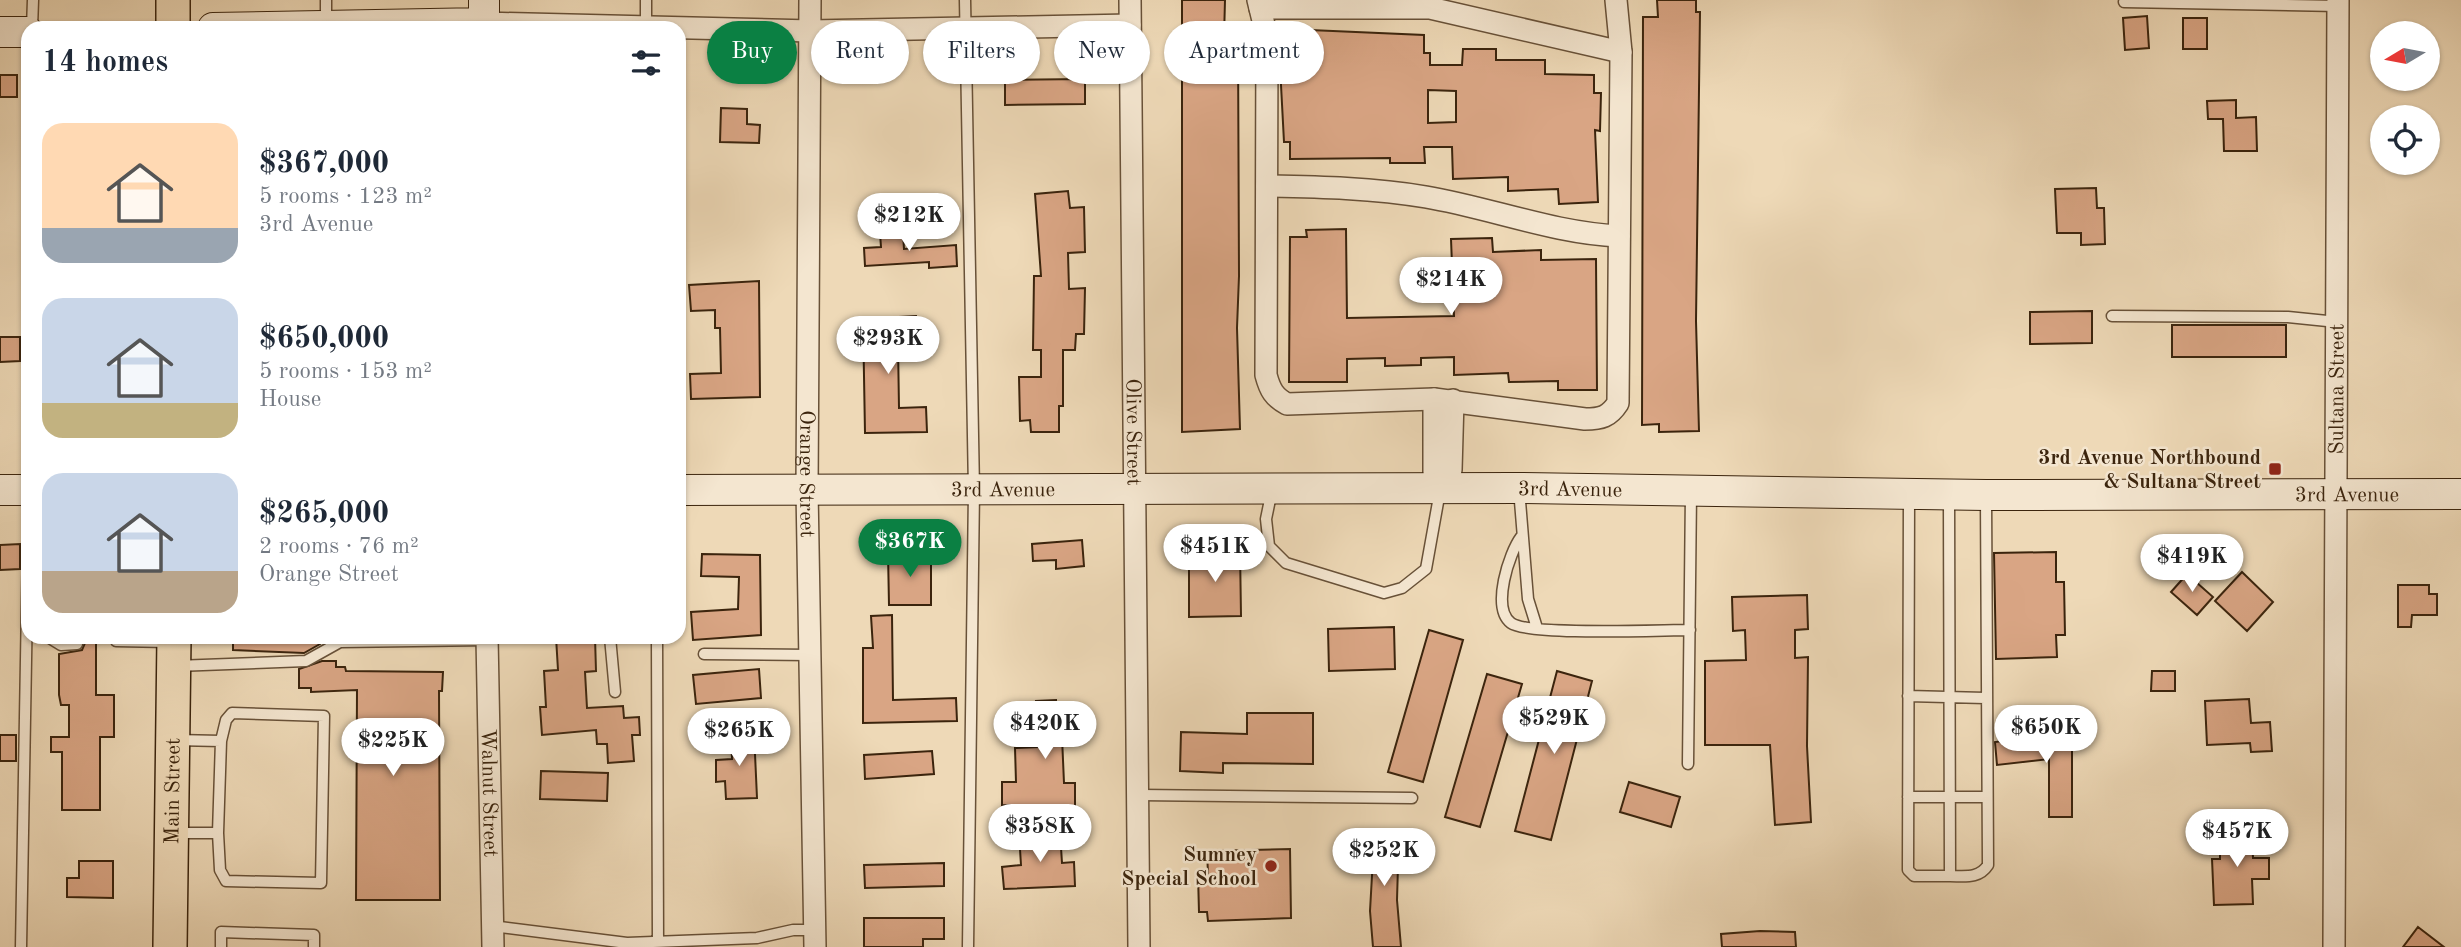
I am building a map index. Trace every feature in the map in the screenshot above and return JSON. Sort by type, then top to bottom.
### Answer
[{"type":"main road","points":[[173,0],[173,21]]},
{"type":"main road","name":"Main Street","points":[[170,947],[173,648]]},
{"type":"street","name":"Orange Street","points":[[810,0],[807,491],[815,938]]},
{"type":"street","name":"Olive Street","points":[[1130,0],[1130,21]]},
{"type":"street","points":[[1616,0],[1620,52],[1619,385],[1618,403],[1611,414],[1601,419],[1585,419],[1443,400],[1303,405],[1287,404],[1277,398],[1269,388],[1266,375],[1267,37],[1259,4],[1430,4],[1620,52]]},
{"type":"street","name":"Sultana Street","points":[[2334,947],[2338,3]]},
{"type":"street","points":[[306,21],[484,17],[549,21]]},
{"type":"street","points":[[686,28],[811,32]]},
{"type":"street","points":[[0,32],[21,32]]},
{"type":"street","name":"Olive Street","points":[[1131,84],[1140,795],[1139,947]]},
{"type":"street","points":[[1266,186],[1348,187],[1427,197],[1565,230],[1619,236]]},
{"type":"street","points":[[1440,489],[1451,470],[1443,400]]},
{"type":"street","name":"3rd Avenue","points":[[686,490],[1272,491],[1519,488],[1949,495],[2461,495]]},
{"type":"street","points":[[0,490],[21,489]]},
{"type":"street","name":"Walnut Street","points":[[487,644],[492,937]]},
{"type":"lane","points":[[32,21],[33,0]]},
{"type":"lane","points":[[646,0],[646,21]]},
{"type":"lane","points":[[965,0],[965,21]]},
{"type":"lane","points":[[2124,2],[2338,3]]},
{"type":"lane","points":[[966,84],[974,490],[968,947]]},
{"type":"lane","points":[[2112,316],[2288,317],[2337,322]]},
{"type":"lane","points":[[1519,488],[1528,599],[1537,628]]},
{"type":"lane","points":[[1272,491],[1266,519],[1269,546],[1286,563],[1384,593],[1402,588],[1426,569],[1440,489]]},
{"type":"lane","points":[[1688,764],[1692,492]]},
{"type":"lane","points":[[1909,494],[1908,870],[1914,876],[1973,876],[1984,872],[1988,865],[1986,495]]},
{"type":"lane","points":[[1949,495],[1950,876]]},
{"type":"lane","points":[[1521,537],[1507,568],[1503,602],[1504,615],[1511,623],[1537,628],[1690,630]]},
{"type":"lane","points":[[21,947],[26,644]]},
{"type":"lane","points":[[59,644],[77,644]]},
{"type":"lane","points":[[143,644],[306,661],[336,644]]},
{"type":"lane","points":[[611,644],[615,692]]},
{"type":"lane","points":[[657,644],[658,944]]},
{"type":"lane","points":[[704,654],[810,655]]},
{"type":"lane","points":[[1908,696],[1985,698]]},
{"type":"lane","points":[[232,713],[324,716],[321,883],[226,881],[220,870],[218,833],[221,741],[226,720],[232,713]]},
{"type":"lane","points":[[172,740],[221,741]]},
{"type":"lane","points":[[1140,795],[1412,798]]},
{"type":"lane","points":[[1908,797],[1986,797]]},
{"type":"lane","points":[[172,833],[218,833]]},
{"type":"lane","points":[[492,937],[658,944],[757,938],[793,930],[815,938]]},
{"type":"lane","points":[[221,947],[221,932],[314,935],[314,947]]},
{"type":"building","points":[[1182,0],[1225,0],[1224,21],[1182,21]]},
{"type":"building","points":[[1657,0],[1696,0],[1696,12],[1700,12],[1696,321],[1699,431],[1659,432],[1659,424],[1642,425],[1643,17],[1658,17]]},
{"type":"building","points":[[2147,16],[2149,48],[2125,50],[2123,18]]},
{"type":"building","points":[[2183,18],[2207,18],[2207,49],[2183,49]]},
{"type":"building","points":[[1324,31],[1424,35],[1424,53],[1430,53],[1430,65],[1462,65],[1463,49],[1496,49],[1496,60],[1545,60],[1545,74],[1594,75],[1594,93],[1601,93],[1600,131],[1595,130],[1598,202],[1559,204],[1558,189],[1508,191],[1508,177],[1453,179],[1452,147],[1424,147],[1425,163],[1390,163],[1390,158],[1290,159],[1290,142],[1284,142],[1281,85],[1324,84]],"holes":[[[1428,90],[1456,91],[1456,122],[1428,123]]]},
{"type":"building","points":[[0,75],[17,75],[17,97],[0,97]]},
{"type":"building","points":[[1054,79],[1054,84],[1085,84],[1085,104],[1005,105],[1005,84],[1040,84],[1040,80]]},
{"type":"building","points":[[1182,84],[1238,84],[1237,328],[1240,429],[1182,432]]},
{"type":"building","points":[[2236,100],[2236,118],[2256,117],[2257,151],[2224,151],[2223,119],[2208,119],[2207,101]]},
{"type":"building","points":[[721,108],[747,109],[747,124],[760,125],[759,143],[720,142]]},
{"type":"building","points":[[2096,188],[2097,208],[2104,208],[2105,244],[2081,245],[2081,233],[2057,233],[2055,189]]},
{"type":"building","points":[[1068,191],[1070,208],[1084,207],[1085,252],[1068,253],[1069,289],[1085,288],[1084,334],[1076,334],[1075,350],[1063,350],[1063,406],[1059,406],[1059,432],[1031,432],[1030,420],[1020,421],[1019,377],[1041,377],[1041,350],[1033,350],[1034,276],[1041,276],[1035,194]]},
{"type":"building","points":[[1346,229],[1347,318],[1454,316],[1451,239],[1492,238],[1493,252],[1541,250],[1541,260],[1596,259],[1597,390],[1558,390],[1558,381],[1509,382],[1508,373],[1454,375],[1454,357],[1421,358],[1421,365],[1385,366],[1385,358],[1347,359],[1347,382],[1289,382],[1290,237],[1307,237],[1306,230]]},
{"type":"building","points":[[903,232],[904,249],[956,245],[957,266],[929,268],[929,262],[865,266],[864,248],[881,247],[880,233]]},
{"type":"building","points":[[759,281],[760,397],[691,399],[690,374],[721,373],[720,328],[715,328],[715,310],[691,311],[689,285]]},
{"type":"building","points":[[2092,311],[2092,343],[2030,344],[2030,312]]},
{"type":"building","points":[[916,316],[918,344],[898,345],[899,408],[926,407],[927,432],[865,433],[863,319]]},
{"type":"building","points":[[2172,325],[2286,325],[2286,357],[2172,357]]},
{"type":"building","points":[[0,337],[20,337],[20,361],[0,362]]},
{"type":"building","points":[[1082,540],[1084,566],[1056,569],[1056,560],[1033,561],[1032,544]]},
{"type":"building","points":[[20,544],[20,569],[0,570],[0,545]]},
{"type":"building","points":[[1240,550],[1241,616],[1189,617],[1189,551]]},
{"type":"building","points":[[2056,552],[2056,582],[2064,582],[2065,635],[2056,635],[2057,657],[1996,659],[1994,553]]},
{"type":"building","points":[[888,553],[931,553],[931,605],[889,605]]},
{"type":"building","points":[[702,554],[760,555],[761,635],[693,640],[691,612],[738,609],[739,577],[701,576]]},
{"type":"building","points":[[2242,572],[2273,602],[2247,631],[2215,601]]},
{"type":"building","points":[[2187,574],[2213,597],[2197,615],[2171,592]]},
{"type":"building","points":[[2398,585],[2429,585],[2429,594],[2437,594],[2437,615],[2412,615],[2411,627],[2398,627]]},
{"type":"building","points":[[1807,595],[1808,629],[1795,630],[1795,658],[1808,657],[1807,746],[1811,822],[1775,825],[1770,745],[1705,745],[1705,661],[1746,660],[1745,630],[1733,631],[1732,597]]},
{"type":"building","points":[[892,615],[893,700],[956,698],[957,721],[863,723],[863,648],[873,648],[871,616]]},
{"type":"building","points":[[1394,627],[1395,669],[1329,671],[1328,629]]},
{"type":"building","points":[[1429,630],[1463,640],[1423,782],[1388,772]]},
{"type":"building","points":[[85,644],[96,644],[96,695],[114,695],[114,737],[100,737],[100,810],[62,810],[62,752],[51,752],[51,737],[69,737],[69,705],[61,705],[59,695],[59,654],[82,650]]},
{"type":"building","points":[[233,644],[320,644],[304,653],[233,650]]},
{"type":"building","points":[[556,644],[595,644],[596,671],[585,672],[587,708],[623,706],[624,718],[639,717],[640,735],[632,735],[634,761],[608,763],[607,744],[597,744],[596,730],[542,735],[540,707],[546,707],[544,671],[558,670]]},
{"type":"building","points":[[322,661],[336,661],[336,667],[345,667],[346,671],[443,672],[442,691],[439,691],[440,900],[356,900],[357,690],[311,692],[311,688],[299,688],[299,669]]},
{"type":"building","points":[[759,669],[761,698],[696,704],[693,675]]},
{"type":"building","points":[[1557,671],[1592,681],[1551,840],[1515,831]]},
{"type":"building","points":[[2152,671],[2175,671],[2175,691],[2151,691]]},
{"type":"building","points":[[1487,674],[1522,684],[1480,827],[1445,817]]},
{"type":"building","points":[[2249,699],[2251,723],[2270,722],[2272,751],[2251,752],[2250,743],[2207,745],[2205,701]]},
{"type":"building","points":[[1056,700],[1056,710],[1083,709],[1085,735],[1062,737],[1064,783],[1075,783],[1075,806],[1002,805],[1002,782],[1016,782],[1015,748],[1039,747],[1036,701]]},
{"type":"building","points":[[1247,713],[1313,713],[1313,764],[1223,763],[1223,773],[1180,771],[1181,732],[1247,734]]},
{"type":"building","points":[[2049,731],[2072,731],[2072,817],[2049,817],[2049,759],[1997,765],[1995,742],[2049,735]]},
{"type":"building","points":[[731,732],[754,732],[757,798],[726,799],[725,781],[716,782],[716,760],[732,759]]},
{"type":"building","points":[[0,735],[16,735],[16,761],[0,761]]},
{"type":"building","points":[[932,751],[934,774],[865,779],[864,755]]},
{"type":"building","points":[[541,771],[608,773],[607,801],[540,799]]},
{"type":"building","points":[[1629,782],[1680,797],[1671,827],[1620,812]]},
{"type":"building","points":[[1399,831],[1397,900],[1401,947],[1373,947],[1370,911],[1373,858],[1368,858],[1366,833]]},
{"type":"building","points":[[2252,831],[2253,858],[2269,858],[2269,879],[2252,879],[2253,904],[2214,905],[2212,859],[2220,859],[2220,832]]},
{"type":"building","points":[[1060,832],[1062,863],[1074,862],[1075,886],[1004,889],[1002,867],[1021,865],[1019,833]]},
{"type":"building","points":[[1290,849],[1291,918],[1208,921],[1207,912],[1199,912],[1198,875],[1208,874],[1207,851]]},
{"type":"building","points":[[79,861],[113,861],[113,898],[67,897],[67,878],[79,878]]},
{"type":"building","points":[[944,863],[944,886],[865,888],[864,865]]},
{"type":"building","points":[[864,918],[944,918],[944,939],[923,939],[923,947],[864,947]]},
{"type":"building","points":[[2418,927],[2444,947],[2403,947]]},
{"type":"building","points":[[1795,932],[1796,947],[1722,947],[1721,934]]},
{"type":"place","name":"3rd Avenue Northbound & Sultana Street","points":[[2275,469]]},
{"type":"place","name":"Sumney Special School","points":[[1271,866]]}]
